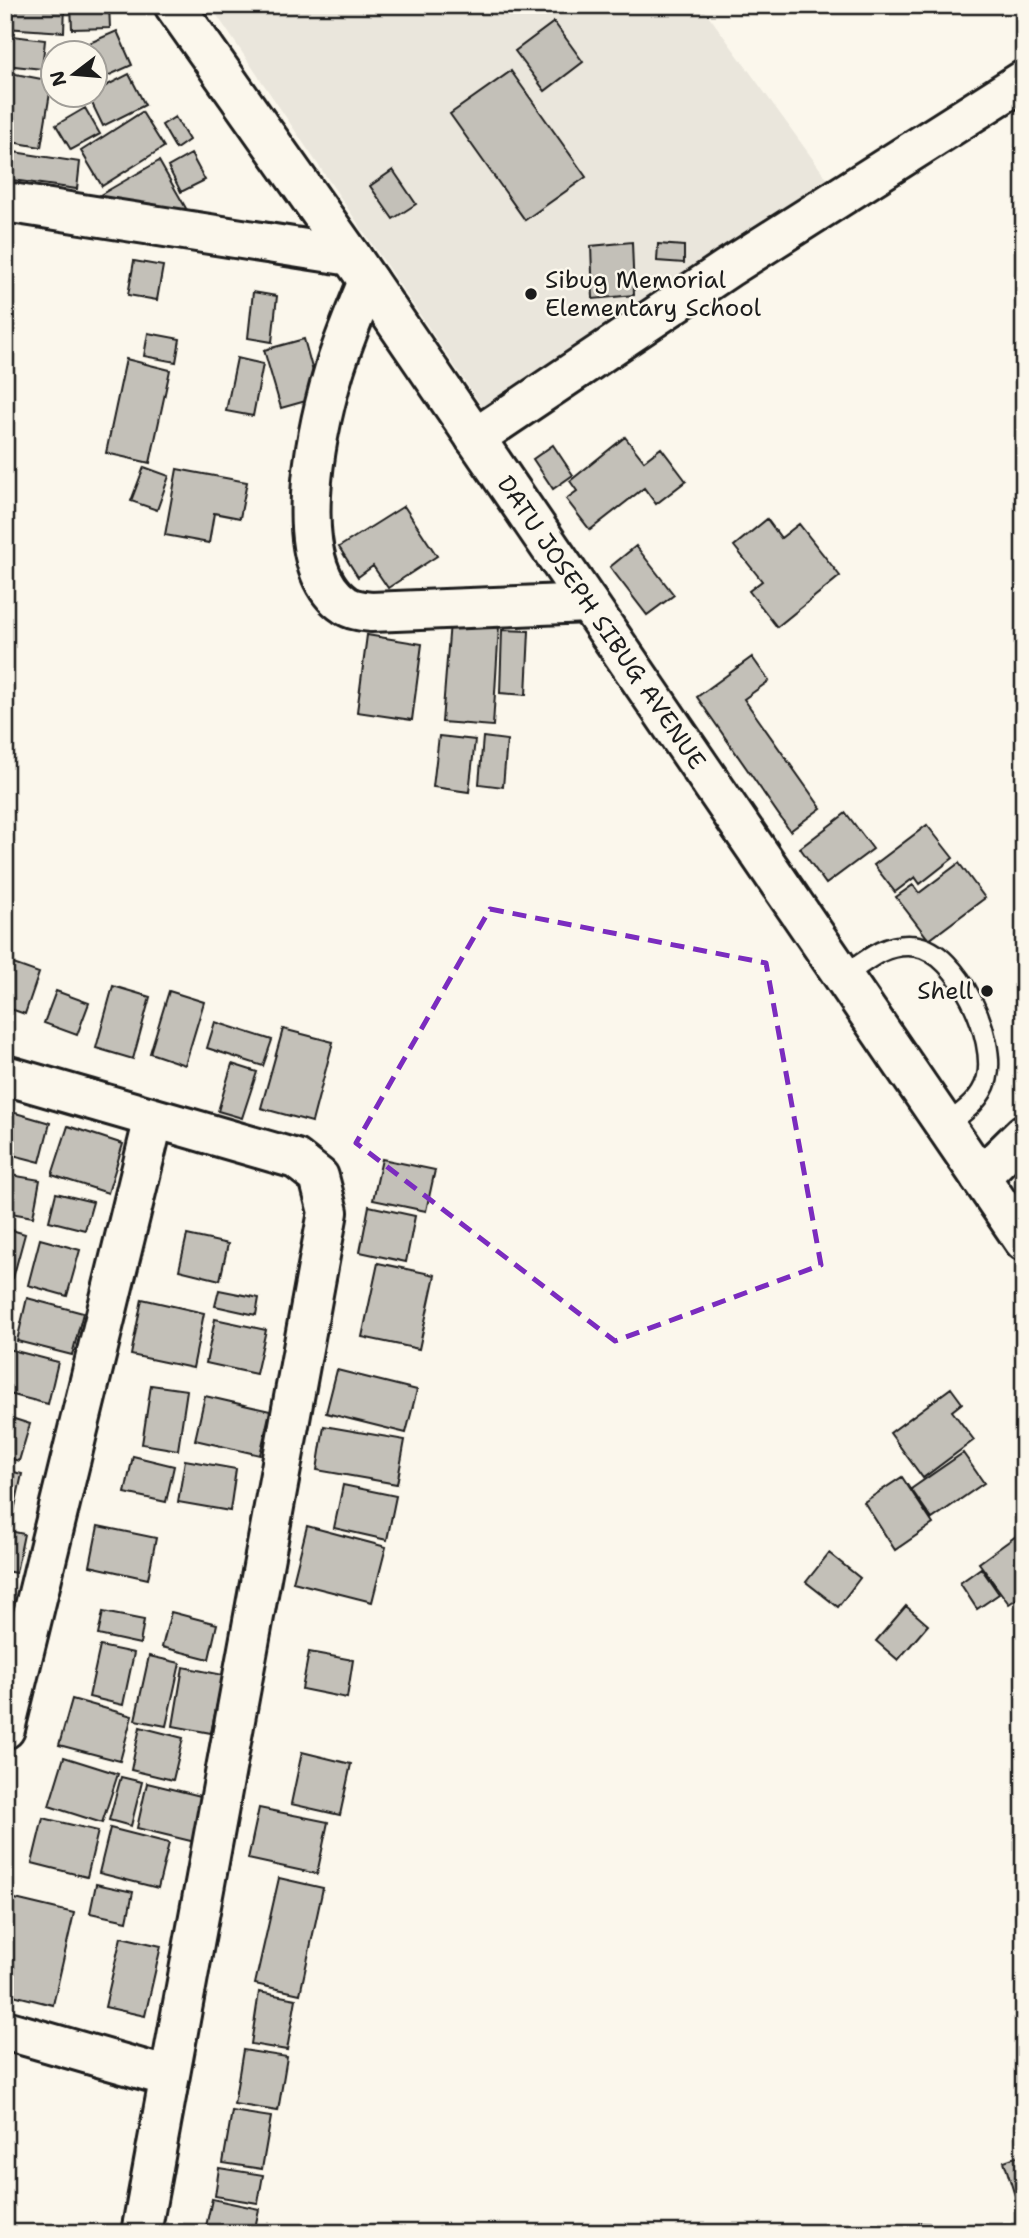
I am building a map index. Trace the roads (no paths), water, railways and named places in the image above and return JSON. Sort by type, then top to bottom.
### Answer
[{"type":"street","name":"DATU JOSEPH SIBUG AVENUE","points":[[174,5],[359,269],[1024,1241]]},
{"type":"street","points":[[475,439],[728,268],[1024,80]]},
{"type":"street","points":[[5,202],[359,269],[316,446],[310,527],[319,570],[333,596],[348,608],[371,612],[588,603]]},
{"type":"street","points":[[5,1075],[296,1159],[319,1177],[328,1212],[141,2233]]},
{"type":"street","points":[[5,1729],[154,1118]]},
{"type":"street","points":[[980,1177],[1024,1134]]},
{"type":"street","points":[[5,2030],[169,2077]]},
{"type":"lane","points":[[843,977],[874,954],[893,947],[916,946],[937,954],[958,978],[979,1014],[988,1046],[987,1078],[976,1101],[945,1126]]},
{"type":"place","name":"Sibug Memorial Elementary School","points":[[531,294]]},
{"type":"place","name":"Shell","points":[[987,991]]}]
